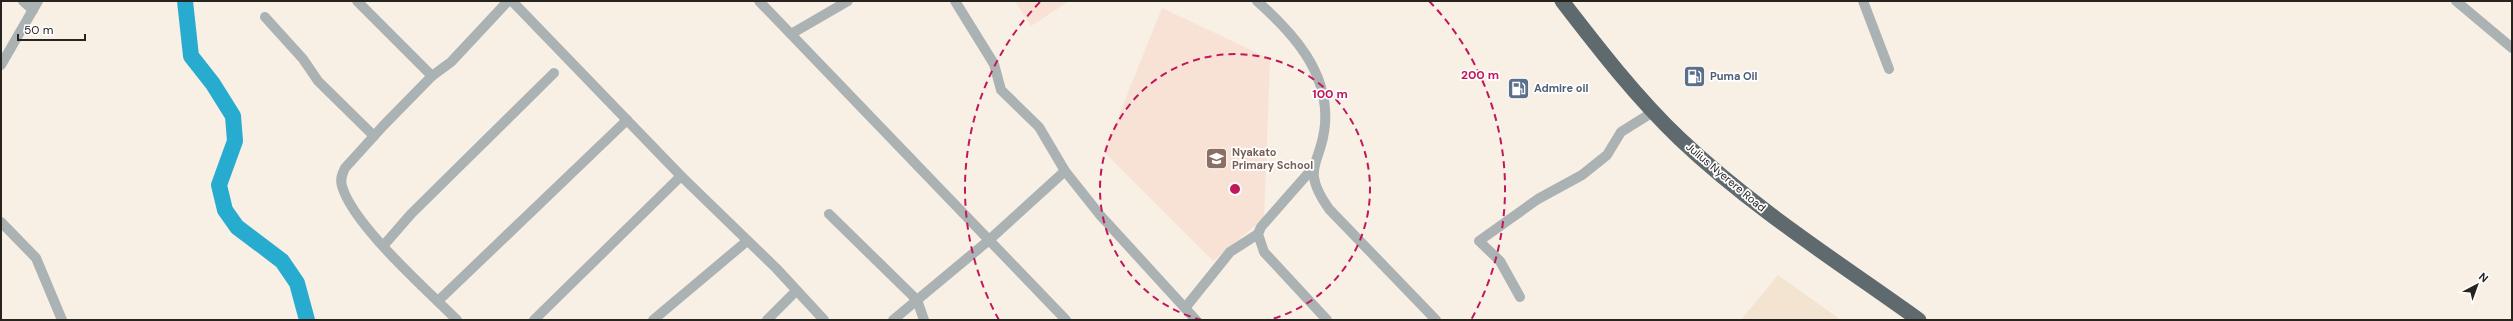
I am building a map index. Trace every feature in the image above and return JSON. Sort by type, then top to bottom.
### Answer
[{"type":"highway","name":"Julius Nyerere Road","points":[[1562,1],[1653,112],[1733,184],[1919,320]]},
{"type":"street","points":[[23,1],[33,10]]},
{"type":"street","points":[[1,65],[38,1]]},
{"type":"street","points":[[357,1],[432,76]]},
{"type":"street","points":[[457,320],[384,246],[357,215],[342,184],[342,176],[345,168],[374,136],[432,76],[451,62],[508,1]]},
{"type":"street","points":[[512,1],[681,176],[824,320]]},
{"type":"street","points":[[759,1],[988,241],[1066,320]]},
{"type":"street","points":[[791,34],[848,1]]},
{"type":"street","points":[[955,1],[994,64],[1001,90],[1039,127],[1065,171],[1100,215],[1196,320]]},
{"type":"street","points":[[1185,308],[1230,252],[1258,234],[1261,227],[1312,169],[1325,124],[1325,100],[1317,74],[1305,52],[1286,29],[1257,1]]},
{"type":"street","points":[[1863,1],[1889,69]]},
{"type":"street","points":[[2456,1],[2512,48]]},
{"type":"street","points":[[265,17],[303,59],[318,81],[374,136]]},
{"type":"street","points":[[384,246],[411,214],[554,73]]},
{"type":"street","points":[[1520,297],[1504,267],[1479,241],[1538,199],[1582,175],[1607,155],[1621,132],[1653,112]]},
{"type":"street","points":[[438,301],[627,120]]},
{"type":"street","points":[[1312,169],[1316,185],[1329,209],[1436,320]]},
{"type":"street","points":[[893,320],[988,241],[1065,171]]},
{"type":"street","points":[[534,320],[681,176]]},
{"type":"street","points":[[829,214],[917,300],[924,320]]},
{"type":"street","points":[[1,222],[36,258],[62,320]]},
{"type":"street","points":[[1258,234],[1264,252],[1328,320]]},
{"type":"street","points":[[653,320],[747,241]]},
{"type":"street","points":[[767,320],[796,291]]},
{"type":"shaded area","points":[[1015,1],[1069,1],[1031,26]]},
{"type":"shaded area","points":[[1162,8],[1270,59],[1264,218],[1213,261],[1104,152]]},
{"type":"shaded area","points":[[1778,275],[1841,320],[1741,320]]},
{"type":"waterway","points":[[185,1],[191,56],[213,84],[233,116],[235,141],[219,185],[225,210],[237,227],[282,261],[297,283],[307,320]]},
{"type":"place","name":"Puma Oil","points":[[1694,76]]},
{"type":"place","name":"Admire oil","points":[[1518,88]]},
{"type":"place","name":"Nyakato Primary School","points":[[1216,158]]}]
